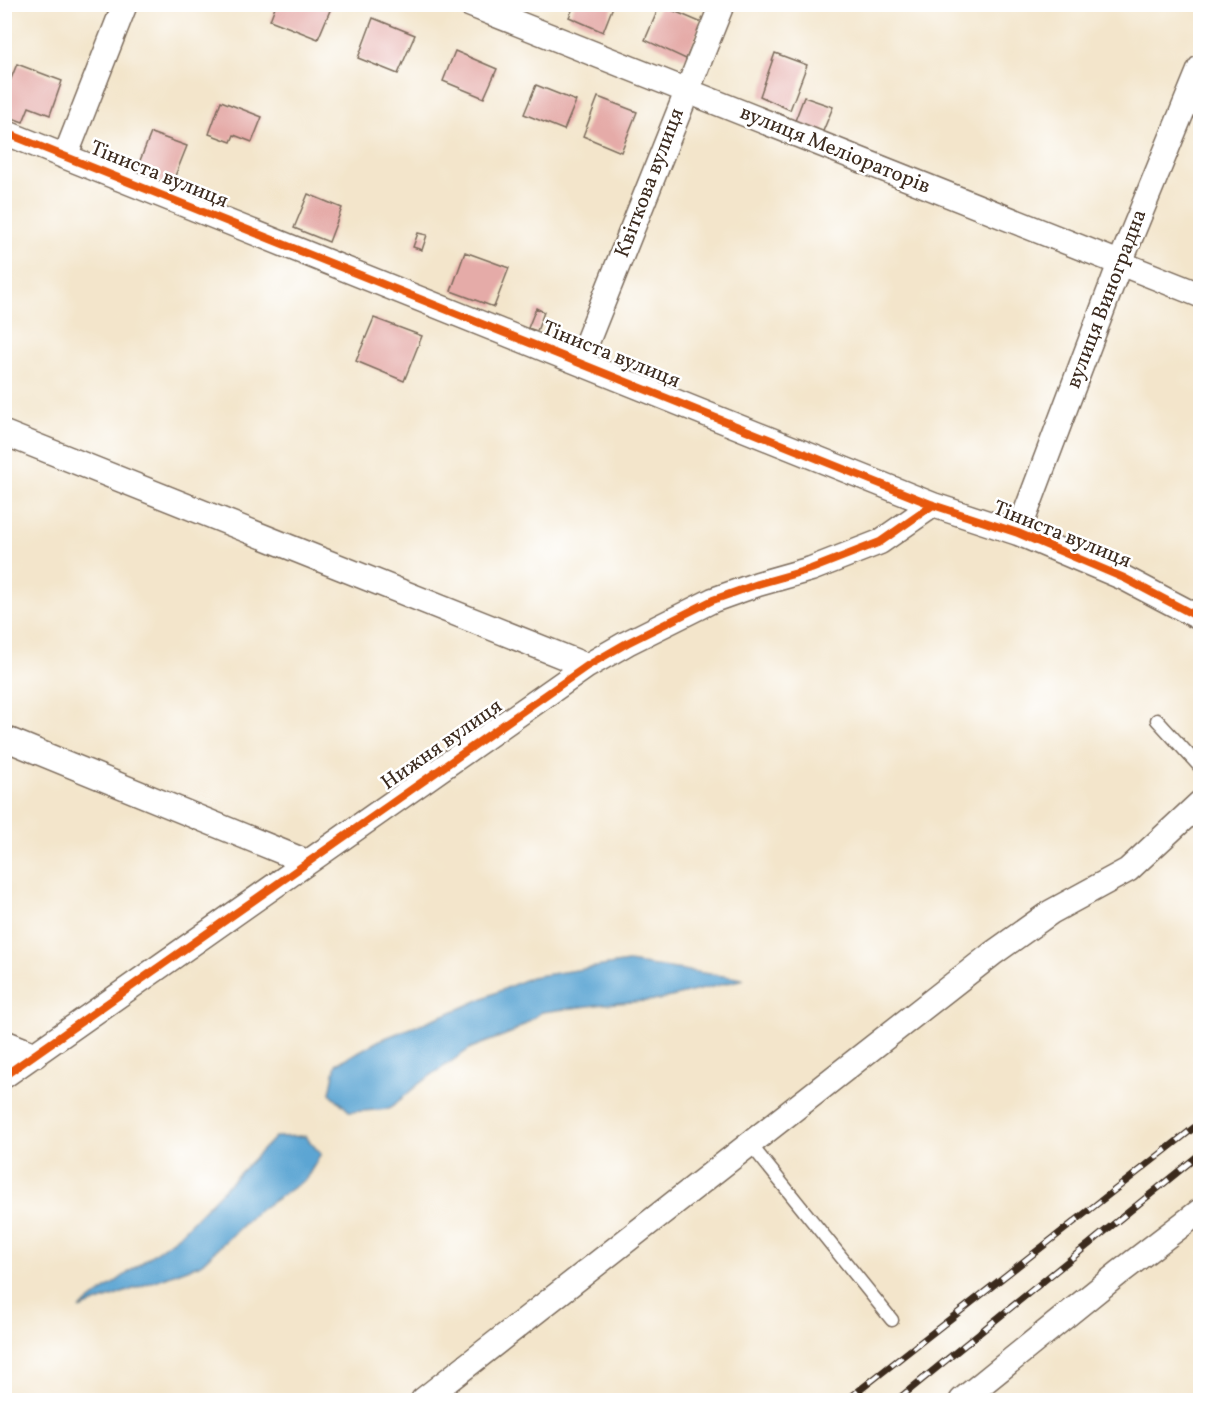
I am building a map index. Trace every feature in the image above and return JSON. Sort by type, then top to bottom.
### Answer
[{"type":"street","points":[[65,157],[125,4]]},
{"type":"street","name":"вулиця Меліораторів","points":[[469,4],[1200,295]]},
{"type":"street","name":"Квіткова вулиця","points":[[579,362],[722,4]]},
{"type":"street","name":"вулиця Виноградна","points":[[1018,533],[1120,263],[1200,68]]},
{"type":"street","name":"Тіниста вулиця","points":[[4,132],[933,505],[1018,533],[1124,578],[1200,618]]},
{"type":"street","points":[[4,433],[587,666]]},
{"type":"street","name":"Нижня вулиця","points":[[4,1076],[587,666],[627,643],[713,600],[811,569],[880,542],[933,505]]},
{"type":"street","points":[[4,738],[307,862]]},
{"type":"street","points":[[423,1401],[992,954],[1051,912],[1128,870],[1200,803]]},
{"type":"street","points":[[4,1042],[36,1055]]},
{"type":"street","points":[[962,1401],[1119,1272],[1200,1211]]},
{"type":"lane","points":[[1157,720],[1200,767]]},
{"type":"lane","points":[[752,1144],[892,1320]]},
{"type":"water","points":[[628,962],[744,979],[659,1000],[542,1012],[513,1032],[471,1048],[420,1083],[389,1109],[350,1112],[330,1093],[336,1064],[380,1040],[459,1009],[531,977]]},
{"type":"water","points":[[305,1136],[321,1154],[306,1179],[255,1213],[201,1264],[79,1309],[179,1235],[275,1137]]},
{"type":"building","points":[[276,4],[323,4],[331,8],[318,39],[270,20]]},
{"type":"building","points":[[575,4],[614,4],[603,32],[569,17]]},
{"type":"building","points":[[660,5],[702,23],[686,59],[645,40]]},
{"type":"building","points":[[373,18],[415,35],[398,74],[358,58]]},
{"type":"building","points":[[455,51],[497,69],[484,98],[443,81]]},
{"type":"building","points":[[775,53],[807,65],[790,110],[760,96]]},
{"type":"building","points":[[17,64],[62,81],[50,115],[29,107],[23,122],[4,115],[4,96]]},
{"type":"building","points":[[536,85],[576,101],[564,130],[524,114]]},
{"type":"building","points":[[598,97],[637,112],[621,152],[583,136]]},
{"type":"building","points":[[804,97],[833,107],[821,136],[793,126]]},
{"type":"building","points":[[221,101],[262,117],[252,142],[234,135],[231,142],[209,134]]},
{"type":"building","points":[[151,133],[187,146],[171,186],[135,173]]},
{"type":"building","points":[[308,194],[342,208],[329,242],[294,228]]},
{"type":"building","points":[[418,233],[427,235],[422,250],[413,247]]},
{"type":"building","points":[[465,252],[509,268],[494,307],[451,291]]},
{"type":"building","points":[[536,308],[544,312],[537,331],[528,328]]},
{"type":"building","points":[[374,318],[422,336],[404,381],[356,361]]},
{"type":"railway","points":[[847,1400],[1200,1123]]},
{"type":"railway","points":[[897,1400],[1200,1154]]},
{"type":"cycle path","points":[[4,132],[933,505],[1018,533],[1124,578],[1200,618]]},
{"type":"cycle path","points":[[4,1076],[587,666],[627,643],[713,600],[811,569],[880,542],[933,505]]}]
